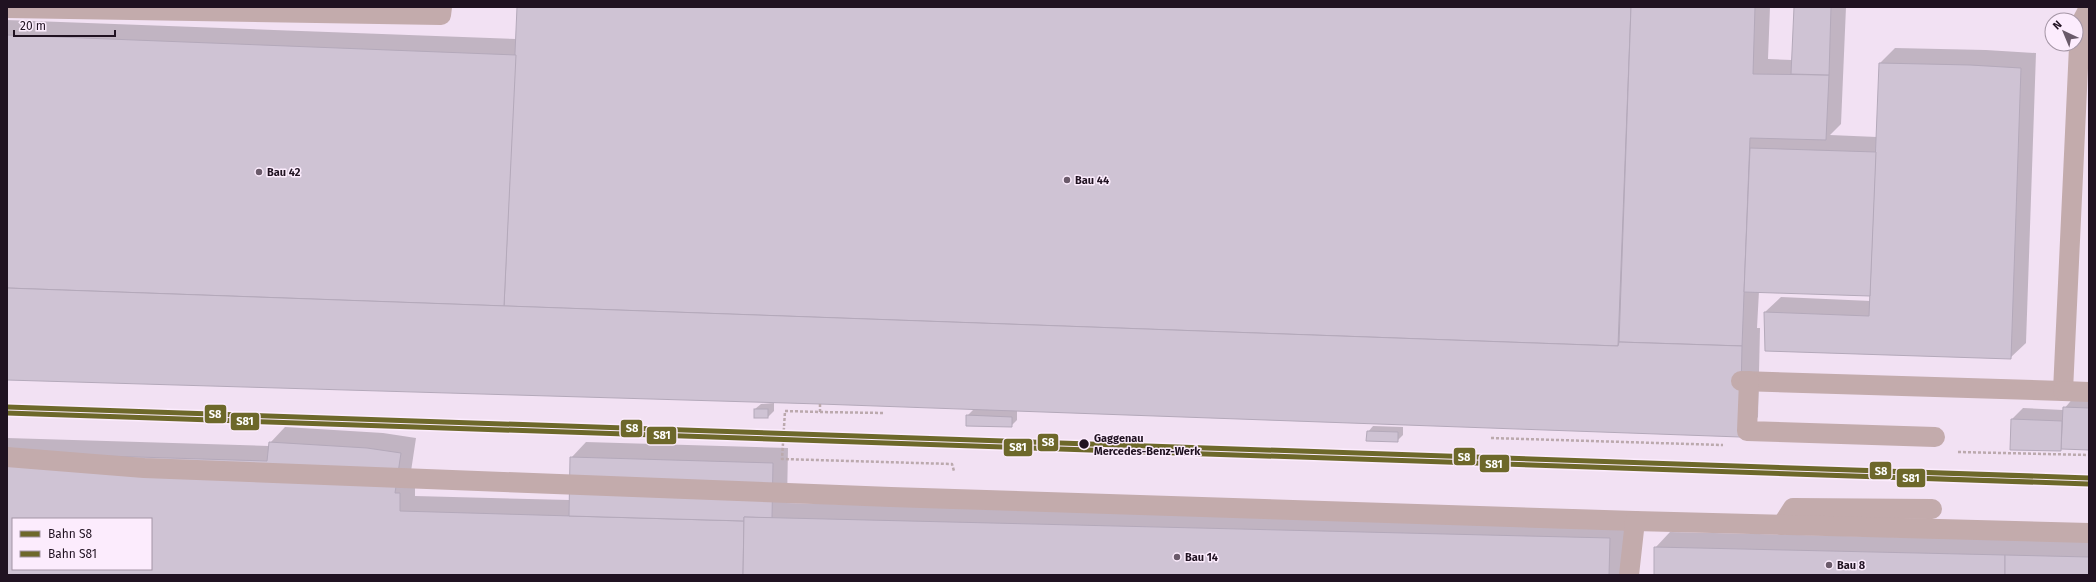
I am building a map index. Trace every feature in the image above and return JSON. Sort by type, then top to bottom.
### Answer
[{"type":"lane","points":[[7,8],[441,15],[442,7]]},
{"type":"lane","points":[[2063,391],[2080,25],[2089,8]]},
{"type":"lane","points":[[1935,437],[1747,431],[1745,381],[2089,392]]},
{"type":"lane","points":[[7,457],[144,468],[867,496],[1782,525],[2089,533]]},
{"type":"lane","points":[[1782,525],[1793,508],[1932,509]]},
{"type":"lane","points":[[1629,575],[1635,520]]},
{"type":"path","points":[[820,404],[820,412]]},
{"type":"path","points":[[883,413],[785,411],[782,459],[952,464],[954,472]]},
{"type":"path","points":[[1491,438],[1546,440]]},
{"type":"building","name":"Bau 44","points":[[517,7],[1631,7],[1618,346],[504,306]]},
{"type":"building","points":[[1631,7],[1755,7],[1753,74],[1829,75],[1826,140],[1750,138],[1742,346],[1619,342]]},
{"type":"building","points":[[1794,7],[1831,7],[1829,75],[1791,74]]},
{"type":"building","name":"Bau 42","points":[[7,35],[516,55],[504,306],[7,288]]},
{"type":"building","points":[[1879,63],[1970,65],[2021,68],[2011,359],[1765,351],[1764,312],[1869,316]]},
{"type":"building","points":[[1750,148],[1876,152],[1870,296],[1744,292]]},
{"type":"building","points":[[7,288],[1618,346],[1619,342],[1742,346],[1740,437],[820,404],[7,380]]},
{"type":"building","points":[[2063,407],[2089,408],[2089,450],[2061,449]]},
{"type":"building","points":[[754,409],[768,409],[768,418],[754,418]]},
{"type":"building","points":[[966,415],[1012,417],[1012,427],[966,426]]},
{"type":"building","points":[[2011,419],[2062,421],[2061,451],[2010,450]]},
{"type":"building","points":[[1367,431],[1398,432],[1398,442],[1366,441]]},
{"type":"building","points":[[269,442],[367,448],[401,453],[395,493],[400,493],[400,511],[744,521],[743,575],[7,575],[7,453],[267,461]]},
{"type":"building","points":[[570,457],[773,463],[772,518],[744,517],[744,521],[569,516]]},
{"type":"building","name":"Bau 14","points":[[744,517],[1610,538],[1609,575],[743,575]]},
{"type":"building","name":"Bau 8","points":[[1654,547],[2005,555],[2005,575],[1654,575]]},
{"type":"building","points":[[2005,555],[2089,557],[2089,575],[2005,575]]},
{"type":"rail line","name":"S8","points":[[7,407],[2089,478]]},
{"type":"rail line","name":"S81","points":[[7,413],[2089,484]]},
{"type":"place","name":"Bau 42","points":[[259,172]]},
{"type":"place","name":"Bau 44","points":[[1067,180]]},
{"type":"place","name":"Gaggenau Mercedes-Benz-Werk","points":[[1084,444]]},
{"type":"place","name":"Bau 14","points":[[1177,557]]},
{"type":"place","name":"Bau 8","points":[[1829,565]]}]
